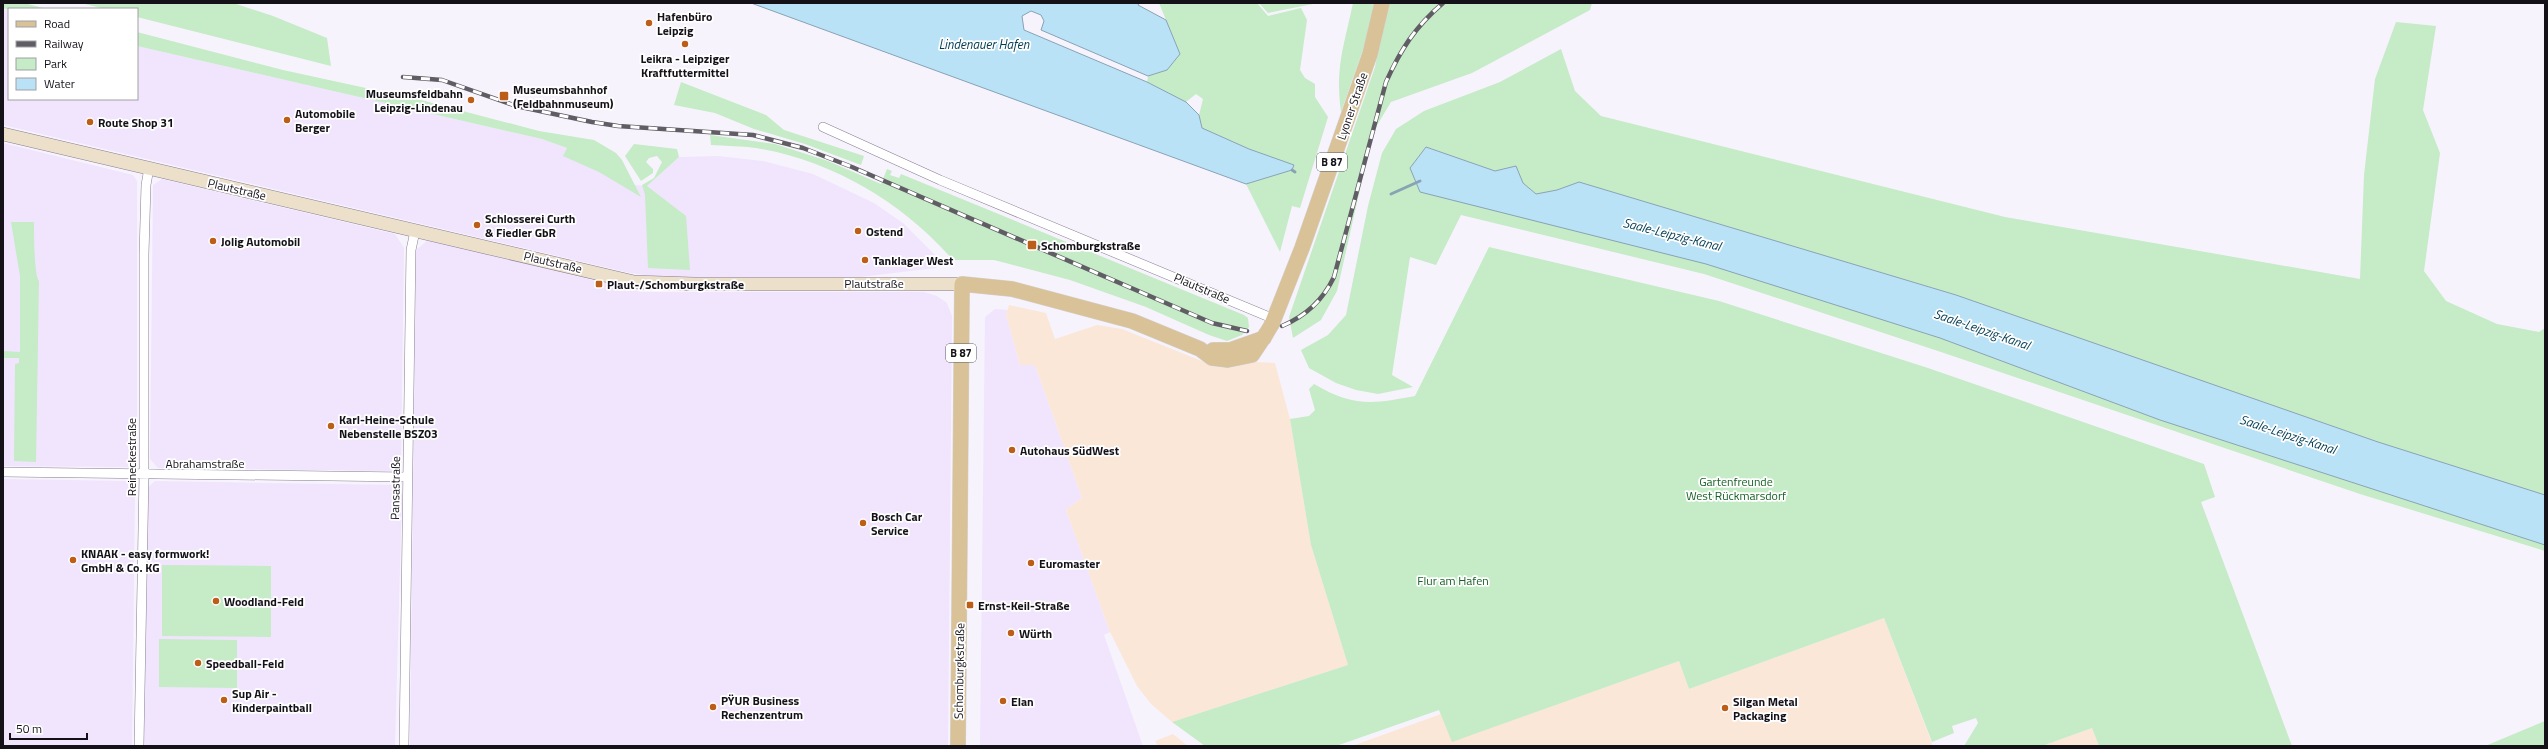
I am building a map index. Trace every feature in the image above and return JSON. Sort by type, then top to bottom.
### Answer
[{"type":"main road","name":"Lyoner Straße","points":[[1269,329],[1368,61],[1382,3]]},
{"type":"main road","name":"Plautstraße","points":[[3,134],[634,282],[655,284],[962,284],[1004,287],[1132,321],[1200,349],[1212,358],[1240,359],[1252,354],[1269,329]]},
{"type":"main road","name":"Schomburgkstraße","points":[[958,746],[962,284]]},
{"type":"street","name":"Plautstraße","points":[[823,127],[1269,329]]},
{"type":"street","name":"Reineckestraße","points":[[138,746],[144,475],[144,254],[146,185],[149,168]]},
{"type":"street","name":"Pansastraße","points":[[404,746],[411,250],[415,231]]},
{"type":"street","name":"Abrahamstraße","points":[[3,472],[144,475],[407,477]]},
{"type":"shaded area","points":[[3,9],[8,11],[8,100],[138,100],[138,46],[542,139],[581,153],[633,185],[647,186],[679,157],[718,156],[763,161],[813,174],[874,203],[903,223],[938,258],[936,268],[860,277],[667,278],[630,273],[3,125]]},
{"type":"shaded area","points":[[3,143],[133,175],[137,181],[137,459],[130,467],[3,466]]},
{"type":"shaded area","points":[[162,179],[395,234],[404,248],[401,465],[395,471],[158,468],[150,459],[153,185]]},
{"type":"shaded area","points":[[428,240],[641,292],[924,292],[937,296],[947,303],[952,316],[948,746],[410,746],[416,250]]},
{"type":"shaded area","points":[[1009,305],[1046,313],[1055,339],[1097,325],[1122,329],[1217,367],[1230,368],[1255,362],[1275,363],[1290,419],[1311,545],[1348,665],[1172,722],[1151,704],[1137,686],[1110,632],[1066,510],[1082,498],[1035,365],[1020,365],[1006,315]]},
{"type":"shaded area","points":[[995,309],[1008,310],[1006,315],[1020,365],[1035,365],[1082,498],[1066,510],[1110,632],[1104,635],[1143,746],[980,746],[985,317]]},
{"type":"shaded area","points":[[3,479],[127,481],[135,493],[132,746],[3,746]]},
{"type":"shaded area","points":[[155,481],[397,485],[402,495],[395,746],[144,746],[148,487]]},
{"type":"shaded area","points":[[1884,618],[1933,746],[1352,746],[1441,714],[1453,741],[1679,661],[1689,689]]},
{"type":"shaded area","points":[[2092,728],[2099,746],[2042,746]]},
{"type":"shaded area","points":[[1173,734],[1188,746],[1158,746],[1155,741]]},
{"type":"green space","points":[[3,3],[24,3],[43,8],[8,8],[8,10],[3,8]]},
{"type":"green space","points":[[81,3],[233,3],[273,16],[327,38],[331,66],[138,17],[138,8],[101,8]]},
{"type":"green space","points":[[1159,3],[1257,3],[1268,16],[1301,8],[1307,20],[1300,70],[1305,78],[1315,84],[1315,97],[1328,117],[1300,208],[1292,206],[1280,252],[1246,184],[1292,170],[1294,165],[1249,149],[1202,128],[1199,115],[1203,99],[1196,94],[1186,102],[1147,82],[1148,76],[1167,70],[1180,54]]},
{"type":"green space","points":[[1259,3],[1318,3],[1268,13]]},
{"type":"green space","points":[[1353,3],[1374,3],[1365,44],[1341,112],[1339,82],[1341,57]]},
{"type":"green space","points":[[1387,3],[1592,3],[1590,10],[1472,73],[1391,102],[1373,132],[1337,291],[1321,320],[1293,338],[1289,317],[1375,67]]},
{"type":"green space","points":[[2396,22],[2436,26],[2423,110],[2440,153],[2424,271],[2446,301],[2497,324],[2539,332],[2545,328],[2545,495],[2378,442],[1956,295],[1579,182],[1557,190],[1536,194],[1523,183],[1516,166],[1495,171],[1426,147],[1410,168],[1940,338],[2160,420],[2545,545],[2545,551],[2360,494],[1941,352],[1704,274],[1461,215],[1436,265],[1410,257],[1392,375],[1413,387],[1378,394],[1356,390],[1336,383],[1309,368],[1301,350],[1328,335],[1346,315],[1368,206],[1382,153],[1396,129],[1424,111],[1500,82],[1561,49],[1575,91],[1601,116],[2005,217],[2360,279],[2364,175],[2375,79]]},
{"type":"green space","points":[[138,32],[283,70],[421,100],[539,131],[594,140],[616,153],[622,160],[641,197],[599,172],[563,156],[567,148],[542,139],[138,46]]},
{"type":"green space","points":[[681,82],[766,115],[784,130],[864,156],[861,165],[805,144],[754,129],[715,113],[674,105]]},
{"type":"green space","points":[[710,135],[775,144],[828,161],[881,184],[887,169],[892,171],[890,175],[899,178],[901,174],[1244,315],[1248,318],[1249,327],[1242,335],[1227,341],[1209,335],[1146,307],[1070,280],[994,260],[953,260],[912,220],[864,187],[839,174],[784,154],[756,148],[711,145]]},
{"type":"green space","points":[[634,144],[677,149],[679,157],[647,186],[686,216],[690,270],[648,268],[645,195],[642,185],[654,178],[662,162],[657,156],[649,158],[646,162],[653,169],[653,173],[641,181],[625,156]]},
{"type":"green space","points":[[11,222],[34,222],[35,263],[39,281],[36,462],[14,461],[15,364],[19,363],[19,358],[3,358],[3,351],[20,352],[20,276]]},
{"type":"green space","name":"Gartenfreunde West Rückmarsdorf","points":[[1489,247],[1719,301],[1928,368],[2204,464],[2215,497],[2201,502],[2292,746],[2099,746],[2092,728],[2042,746],[1964,746],[1978,723],[1976,718],[1952,726],[1954,733],[1932,742],[1884,618],[1689,689],[1679,661],[1452,742],[1439,710],[1336,746],[1205,746],[1172,722],[1348,665],[1311,545],[1290,419],[1309,416],[1315,410],[1309,389],[1314,384],[1340,397],[1363,402],[1387,401],[1415,396]]},
{"type":"green space","name":"Woodland-Feld","points":[[162,565],[271,566],[271,637],[162,636]]},
{"type":"green space","name":"Speedball-Feld","points":[[159,639],[237,640],[237,688],[159,687]]},
{"type":"green space","points":[[2545,721],[2545,745],[2485,746]]},
{"type":"water","name":"Lindenauer Hafen","points":[[751,3],[1139,3],[1138,5],[1166,20],[1180,54],[1167,70],[1148,76],[1041,30],[1044,21],[1041,15],[1031,11],[1022,16],[1024,30],[1147,82],[1186,102],[1199,115],[1202,128],[1249,149],[1294,165],[1292,170],[1246,184]]},
{"type":"water","name":"Saale-Leipzig-Kanal","points":[[1426,147],[1495,171],[1516,166],[1523,183],[1536,194],[1557,190],[1579,182],[1956,295],[2378,442],[2545,495],[2545,545],[2160,420],[1940,338],[1706,264],[1420,192],[1410,168]]},
{"type":"waterway","points":[[1391,194],[1420,181]]},
{"type":"railway","points":[[1282,326],[1299,317],[1313,306],[1325,293],[1334,277],[1386,82],[1397,59],[1410,39],[1424,21],[1443,3]]},
{"type":"railway","points":[[403,77],[442,80],[516,106],[592,122],[618,126],[753,135],[803,148],[852,167],[1212,323],[1247,331]]},
{"type":"place","name":"Hafenbüro Leipzig","points":[[649,23]]},
{"type":"place","name":"Leikra - Leipziger Kraftfuttermittel","points":[[685,44]]},
{"type":"place","name":"Museumsbahnhof (Feldbahnmuseum)","points":[[504,96]]},
{"type":"place","name":"Museumsfeldbahn Leipzig-Lindenau","points":[[471,100]]},
{"type":"place","name":"Automobile Berger","points":[[287,120]]},
{"type":"place","name":"Route Shop 31","points":[[90,122]]},
{"type":"place","name":"Schlosserei Curth & Fiedler GbR","points":[[477,225]]},
{"type":"place","name":"Ostend","points":[[858,231]]},
{"type":"place","name":"Jolig Automobil","points":[[213,241]]},
{"type":"place","name":"Schomburgkstraße","points":[[1032,245]]},
{"type":"place","name":"Tanklager West","points":[[865,260]]},
{"type":"place","name":"Plaut-/Schomburgkstraße","points":[[599,284]]},
{"type":"place","name":"Karl-Heine-Schule Nebenstelle BSZ03","points":[[331,426]]},
{"type":"place","name":"Autohaus SüdWest","points":[[1012,450]]},
{"type":"place","name":"Bosch Car Service","points":[[863,523]]},
{"type":"place","name":"KNAAK - easy formwork! GmbH & Co. KG","points":[[73,560]]},
{"type":"place","name":"Euromaster","points":[[1031,563]]},
{"type":"place","name":"Woodland-Feld","points":[[216,601]]},
{"type":"place","name":"Ernst-Keil-Straße","points":[[970,605]]},
{"type":"place","name":"Würth","points":[[1011,633]]},
{"type":"place","name":"Speedball-Feld","points":[[198,663]]},
{"type":"place","name":"Sup Air - Kinderpaintball","points":[[224,700]]},
{"type":"place","name":"Elan","points":[[1003,701]]},
{"type":"place","name":"PŸUR Business Rechenzentrum","points":[[713,707]]},
{"type":"place","name":"Silgan Metal Packaging","points":[[1725,708]]},
{"type":"park label","name":"Flur am Hafen","points":[[1453,580]]}]
